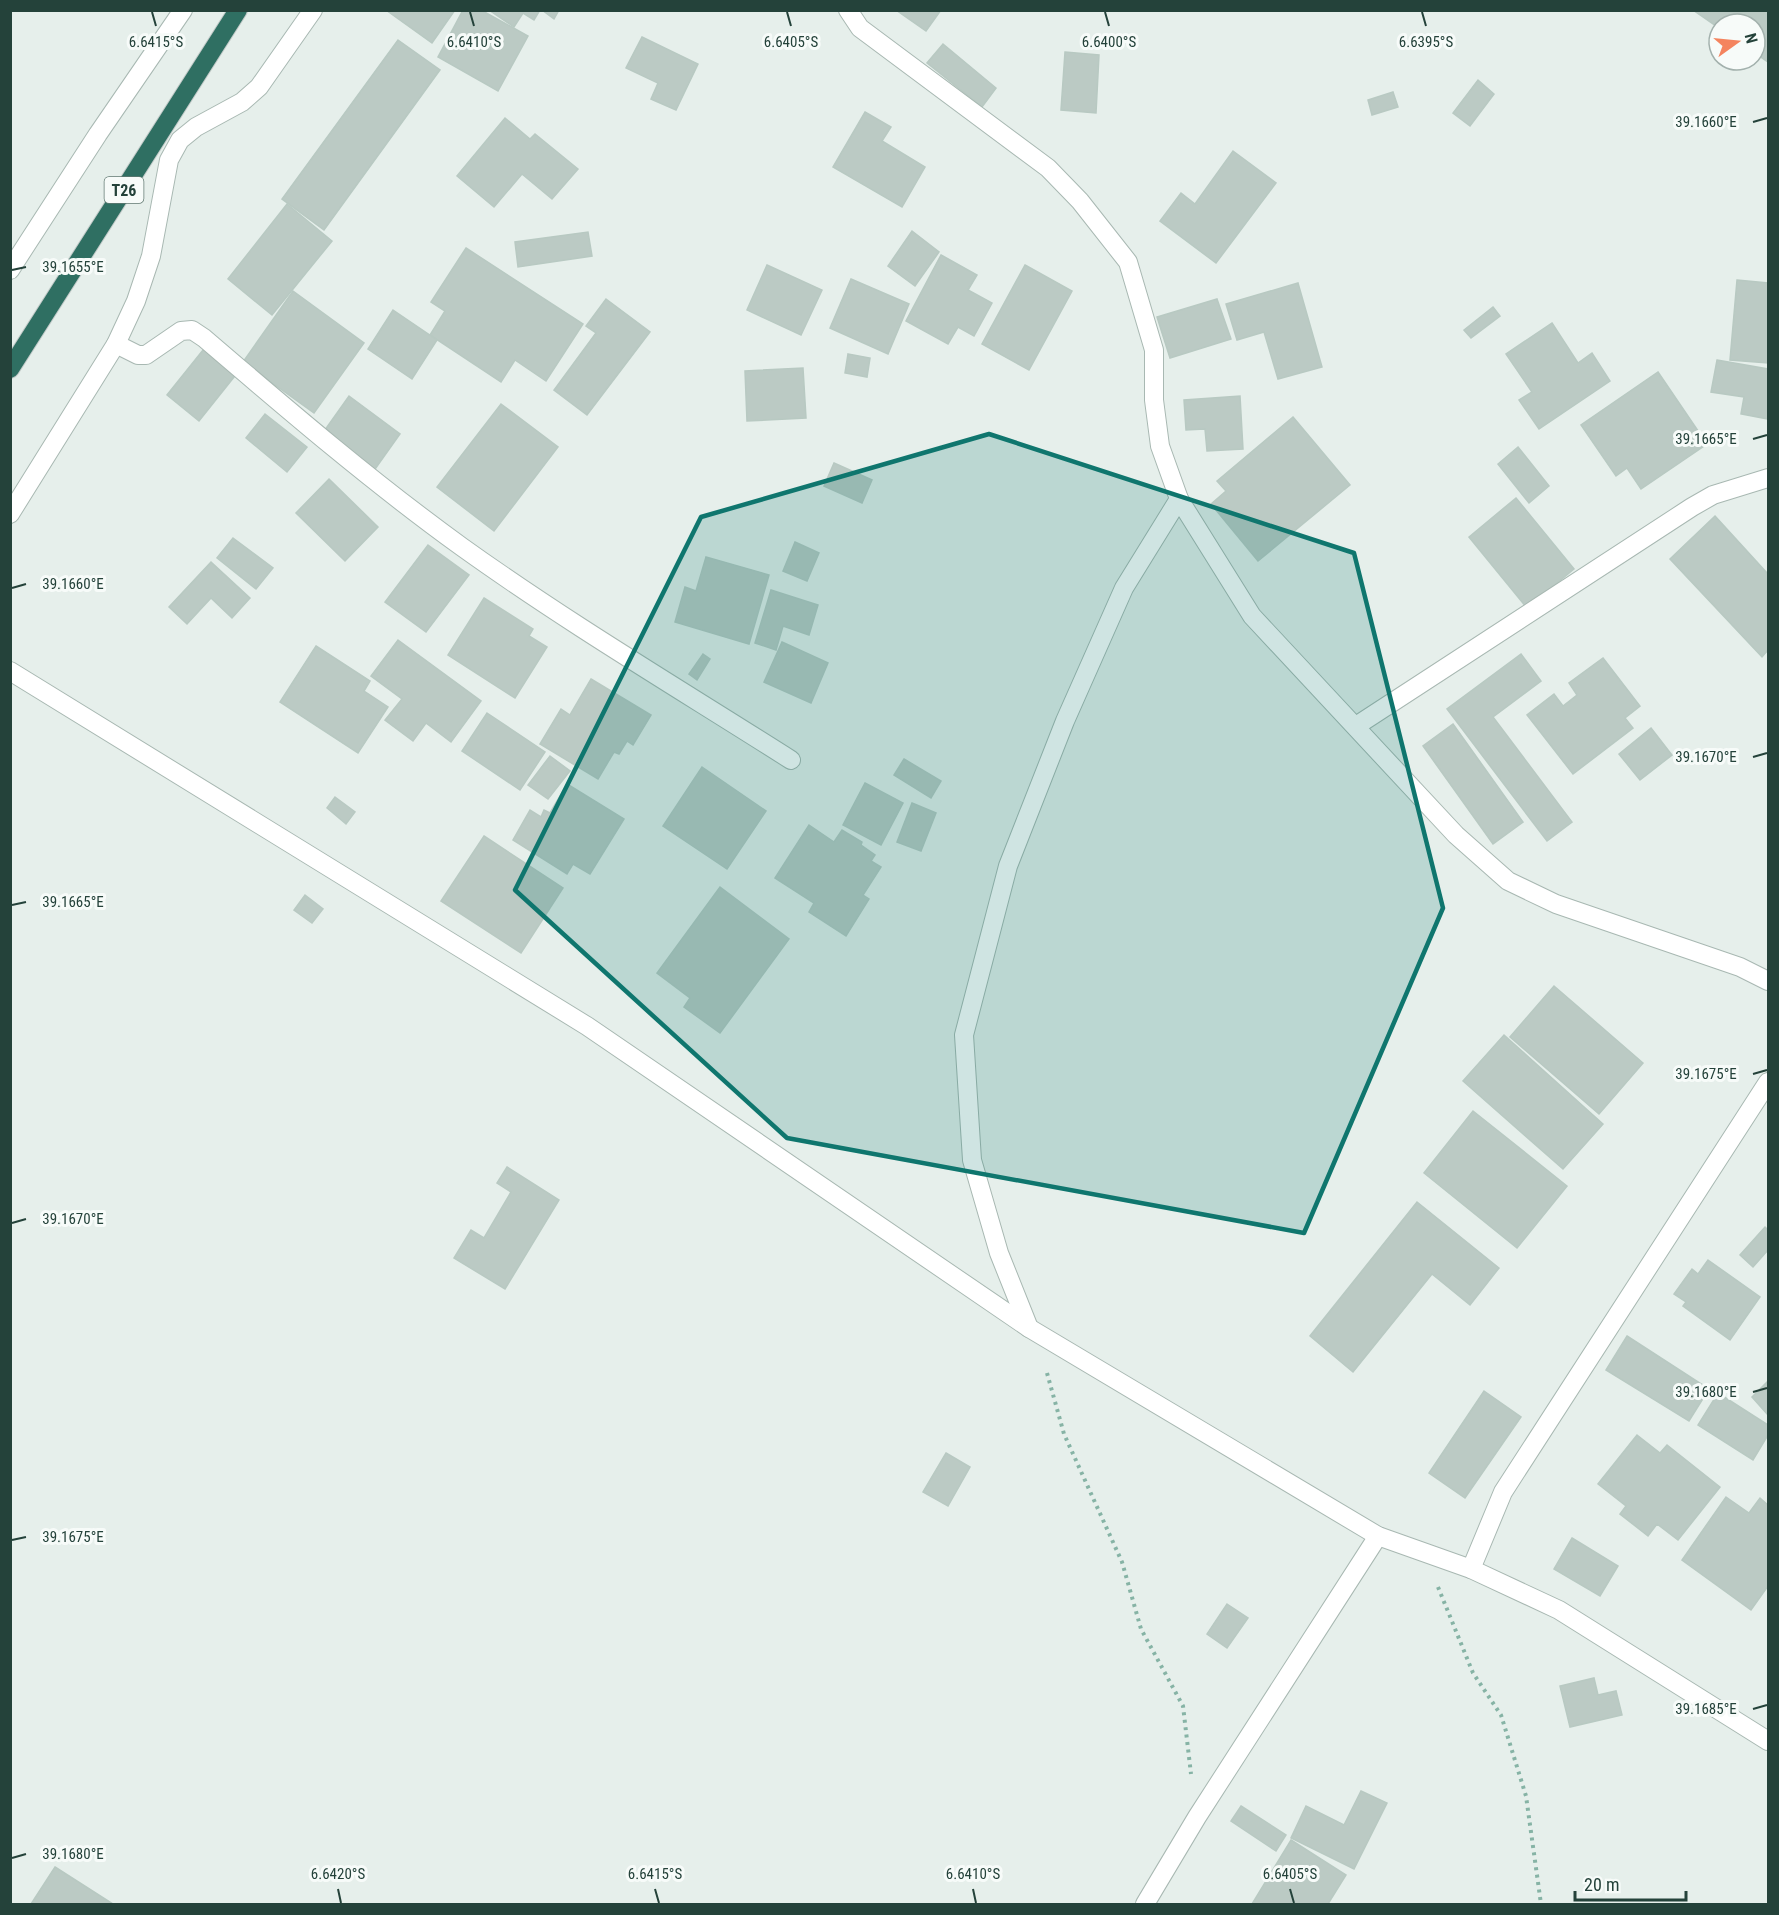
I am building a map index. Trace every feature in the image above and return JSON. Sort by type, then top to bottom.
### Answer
[{"type":"highway","name":"T26","points":[[10,369],[238,10]]},
{"type":"street","points":[[10,270],[98,134],[183,10]]},
{"type":"street","points":[[10,514],[116,344],[136,301],[151,256],[169,160],[180,140],[196,127],[242,102],[259,87],[313,10]]},
{"type":"street","points":[[848,10],[860,28],[1048,168],[1080,201],[1128,262],[1154,350],[1154,400],[1160,446],[1179,499],[1252,616],[1456,835],[1508,881],[1556,904],[1740,967],[1768,981]]},
{"type":"street","points":[[163,128],[180,140]]},
{"type":"street","points":[[116,344],[138,355],[146,355],[181,331],[192,330],[315,433],[462,547],[617,651],[791,760]]},
{"type":"street","points":[[1356,726],[1692,507],[1713,495],[1768,478]]},
{"type":"street","points":[[1029,1328],[999,1253],[972,1160],[964,1035],[1008,866],[1065,721],[1124,588],[1179,499]]},
{"type":"street","points":[[10,671],[587,1026],[1029,1328],[1378,1536],[1471,1569],[1559,1610],[1768,1742]]},
{"type":"street","points":[[1471,1569],[1503,1492],[1768,1082]]},
{"type":"street","points":[[1145,1905],[1197,1817],[1378,1536]]},
{"type":"path","points":[[1029,1328],[1050,1379],[1064,1434],[1122,1562],[1141,1629],[1183,1706],[1197,1817]]},
{"type":"path","points":[[1421,1551],[1445,1601],[1473,1673],[1501,1715],[1526,1796],[1541,1905]]},
{"type":"highlighted area","points":[[989,434],[1354,553],[1443,908],[1304,1233],[787,1138],[515,890],[701,517]]},
{"type":"building","points":[[386,10],[455,10],[432,43]]},
{"type":"building","points":[[463,10],[481,10],[528,36],[498,91],[438,57]]},
{"type":"building","points":[[489,10],[540,10],[534,20],[523,13],[514,27]]},
{"type":"building","points":[[542,10],[559,10],[554,19]]},
{"type":"building","points":[[896,10],[941,10],[926,31]]},
{"type":"building","points":[[1693,10],[1768,10],[1768,62],[1767,12],[1707,12],[1707,20]]},
{"type":"building","points":[[642,37],[698,64],[676,110],[651,99],[658,83],[626,68]]},
{"type":"building","points":[[398,40],[440,70],[324,230],[282,199]]},
{"type":"building","points":[[943,44],[996,88],[982,107],[927,63]]},
{"type":"building","points":[[1065,52],[1099,55],[1096,113],[1061,110]]},
{"type":"building","points":[[1478,80],[1494,94],[1470,126],[1453,113]]},
{"type":"building","points":[[1393,92],[1398,107],[1372,115],[1368,100]]},
{"type":"building","points":[[865,112],[891,127],[882,141],[925,167],[902,207],[833,167]]},
{"type":"building","points":[[505,118],[530,139],[535,134],[578,169],[552,199],[522,174],[494,207],[457,176]]},
{"type":"building","points":[[1233,151],[1276,183],[1216,263],[1160,221],[1181,193],[1195,204]]},
{"type":"building","points":[[287,204],[332,241],[272,315],[228,279]]},
{"type":"building","points":[[912,231],[939,252],[915,286],[888,266]]},
{"type":"building","points":[[588,232],[592,256],[518,267],[515,242]]},
{"type":"building","points":[[466,248],[583,324],[546,381],[515,360],[501,382],[430,335],[445,311],[431,302]]},
{"type":"building","points":[[941,255],[977,275],[968,290],[992,303],[974,336],[958,327],[948,344],[906,321]]},
{"type":"building","points":[[767,265],[822,290],[801,335],[747,310]]},
{"type":"building","points":[[1025,265],[1072,291],[1029,370],[982,344]]},
{"type":"building","points":[[851,279],[909,304],[888,354],[830,328]]},
{"type":"building","points":[[1737,280],[1768,283],[1768,363],[1730,360]]},
{"type":"building","points":[[1298,283],[1322,367],[1278,379],[1264,332],[1237,340],[1226,304]]},
{"type":"building","points":[[293,291],[364,343],[314,413],[243,362]]},
{"type":"building","points":[[606,299],[650,332],[587,415],[554,390],[596,333],[586,326]]},
{"type":"building","points":[[1217,299],[1231,339],[1170,358],[1157,317]]},
{"type":"building","points":[[1493,307],[1500,316],[1471,338],[1464,330]]},
{"type":"building","points":[[393,310],[437,340],[412,379],[368,349]]},
{"type":"building","points":[[1552,323],[1578,363],[1592,353],[1610,381],[1539,429],[1519,400],[1532,392],[1506,354]]},
{"type":"building","points":[[207,345],[238,372],[199,421],[167,395]]},
{"type":"building","points":[[848,354],[870,358],[867,377],[845,373]]},
{"type":"building","points":[[1717,360],[1768,369],[1768,419],[1741,414],[1744,397],[1711,392]]},
{"type":"building","points":[[803,368],[806,418],[747,421],[745,371]]},
{"type":"building","points":[[1658,372],[1707,444],[1641,489],[1627,468],[1616,476],[1581,425]]},
{"type":"building","points":[[349,396],[400,434],[373,472],[322,434]]},
{"type":"building","points":[[1240,396],[1243,449],[1207,451],[1205,429],[1186,430],[1184,400]]},
{"type":"building","points":[[501,404],[558,447],[494,531],[437,487]]},
{"type":"building","points":[[265,414],[307,447],[287,472],[246,438]]},
{"type":"building","points":[[1293,417],[1350,485],[1258,561],[1211,504],[1226,491],[1217,481]]},
{"type":"building","points":[[1518,447],[1549,486],[1529,503],[1498,464]]},
{"type":"building","points":[[834,463],[872,480],[862,503],[824,486]]},
{"type":"building","points":[[329,479],[378,527],[345,561],[296,513]]},
{"type":"building","points":[[1516,498],[1574,569],[1527,608],[1469,537]]},
{"type":"building","points":[[1715,516],[1768,574],[1768,650],[1762,657],[1670,559]]},
{"type":"building","points":[[233,538],[273,568],[256,589],[217,558]]},
{"type":"building","points":[[795,542],[819,553],[807,581],[783,571]]},
{"type":"building","points":[[428,545],[469,575],[426,632],[385,602]]},
{"type":"building","points":[[706,557],[769,575],[749,644],[675,622],[685,587],[696,591]]},
{"type":"building","points":[[211,562],[250,598],[232,618],[211,598],[187,624],[169,607]]},
{"type":"building","points":[[771,590],[818,605],[809,635],[783,626],[776,650],[755,643]]},
{"type":"building","points":[[484,598],[533,629],[529,636],[547,647],[515,698],[448,655]]},
{"type":"building","points":[[398,640],[481,701],[451,742],[426,723],[413,741],[385,720],[402,699],[371,676]]},
{"type":"building","points":[[782,642],[828,663],[811,703],[764,682]]},
{"type":"building","points":[[316,646],[370,681],[364,691],[388,707],[358,753],[280,702]]},
{"type":"building","points":[[703,654],[710,659],[697,680],[689,674]]},
{"type":"building","points":[[1521,654],[1541,681],[1493,717],[1572,822],[1547,841],[1447,709]]},
{"type":"building","points":[[1603,658],[1640,706],[1625,718],[1633,728],[1573,774],[1527,715],[1554,694],[1563,706],[1577,695],[1569,683]]},
{"type":"building","points":[[591,679],[651,715],[633,745],[627,741],[619,754],[614,752],[598,779],[540,744],[561,709],[570,715]]},
{"type":"building","points":[[487,713],[545,752],[520,790],[462,751]]},
{"type":"building","points":[[1453,724],[1523,822],[1493,844],[1423,746]]},
{"type":"building","points":[[1651,728],[1672,755],[1640,780],[1619,754]]},
{"type":"building","points":[[550,756],[570,771],[548,799],[528,785]]},
{"type":"building","points":[[904,759],[941,781],[931,798],[894,775]]},
{"type":"building","points":[[702,767],[766,811],[727,869],[663,826]]},
{"type":"building","points":[[865,783],[903,803],[881,845],[843,825]]},
{"type":"building","points":[[567,784],[624,819],[590,874],[573,864],[567,874],[513,840],[530,810],[541,817],[544,810],[550,813]]},
{"type":"building","points":[[335,797],[355,812],[346,824],[327,808]]},
{"type":"building","points":[[912,803],[936,813],[921,851],[897,842]]},
{"type":"building","points":[[809,825],[834,842],[842,830],[862,842],[861,845],[875,855],[871,861],[881,867],[863,895],[869,899],[846,936],[809,912],[814,903],[775,878]]},
{"type":"building","points":[[484,836],[563,888],[521,953],[441,901]]},
{"type":"building","points":[[720,887],[789,939],[720,1033],[684,1007],[690,998],[657,973]]},
{"type":"building","points":[[305,895],[323,909],[312,923],[294,910]]},
{"type":"building","points":[[1554,986],[1643,1063],[1599,1114],[1510,1037]]},
{"type":"building","points":[[1504,1035],[1603,1124],[1563,1169],[1463,1081]]},
{"type":"building","points":[[1473,1111],[1567,1186],[1517,1248],[1424,1173]]},
{"type":"building","points":[[507,1167],[559,1200],[505,1289],[454,1258],[471,1230],[484,1238],[511,1192],[497,1183]]},
{"type":"building","points":[[1417,1202],[1499,1268],[1470,1305],[1432,1274],[1353,1372],[1310,1336]]},
{"type":"building","points":[[1765,1227],[1768,1230],[1768,1250],[1753,1267],[1740,1255]]},
{"type":"building","points":[[1708,1260],[1760,1297],[1730,1340],[1683,1306],[1686,1302],[1674,1294],[1692,1269],[1698,1274]]},
{"type":"building","points":[[1627,1336],[1709,1389],[1689,1421],[1606,1370]]},
{"type":"building","points":[[1768,1381],[1768,1415],[1752,1397]]},
{"type":"building","points":[[1484,1391],[1521,1417],[1465,1498],[1429,1473]]},
{"type":"building","points":[[1718,1393],[1768,1425],[1768,1435],[1753,1460],[1698,1425]]},
{"type":"building","points":[[1637,1435],[1660,1453],[1667,1445],[1720,1487],[1678,1540],[1657,1524],[1648,1536],[1620,1514],[1626,1506],[1598,1484]]},
{"type":"building","points":[[946,1453],[970,1467],[948,1506],[923,1492]]},
{"type":"building","points":[[1726,1497],[1749,1513],[1760,1498],[1768,1505],[1768,1586],[1751,1610],[1682,1560]]},
{"type":"building","points":[[1572,1538],[1618,1566],[1600,1596],[1554,1569]]},
{"type":"building","points":[[1227,1604],[1248,1618],[1227,1648],[1207,1634]]},
{"type":"building","points":[[1594,1678],[1598,1695],[1616,1691],[1622,1715],[1570,1727],[1560,1686]]},
{"type":"building","points":[[1361,1791],[1387,1803],[1354,1869],[1291,1838],[1306,1806],[1344,1825]]},
{"type":"building","points":[[1241,1806],[1286,1835],[1276,1851],[1231,1821]]},
{"type":"building","points":[[1291,1840],[1346,1875],[1328,1904],[1252,1904]]},
{"type":"building","points":[[55,1867],[113,1904],[31,1904]]}]
